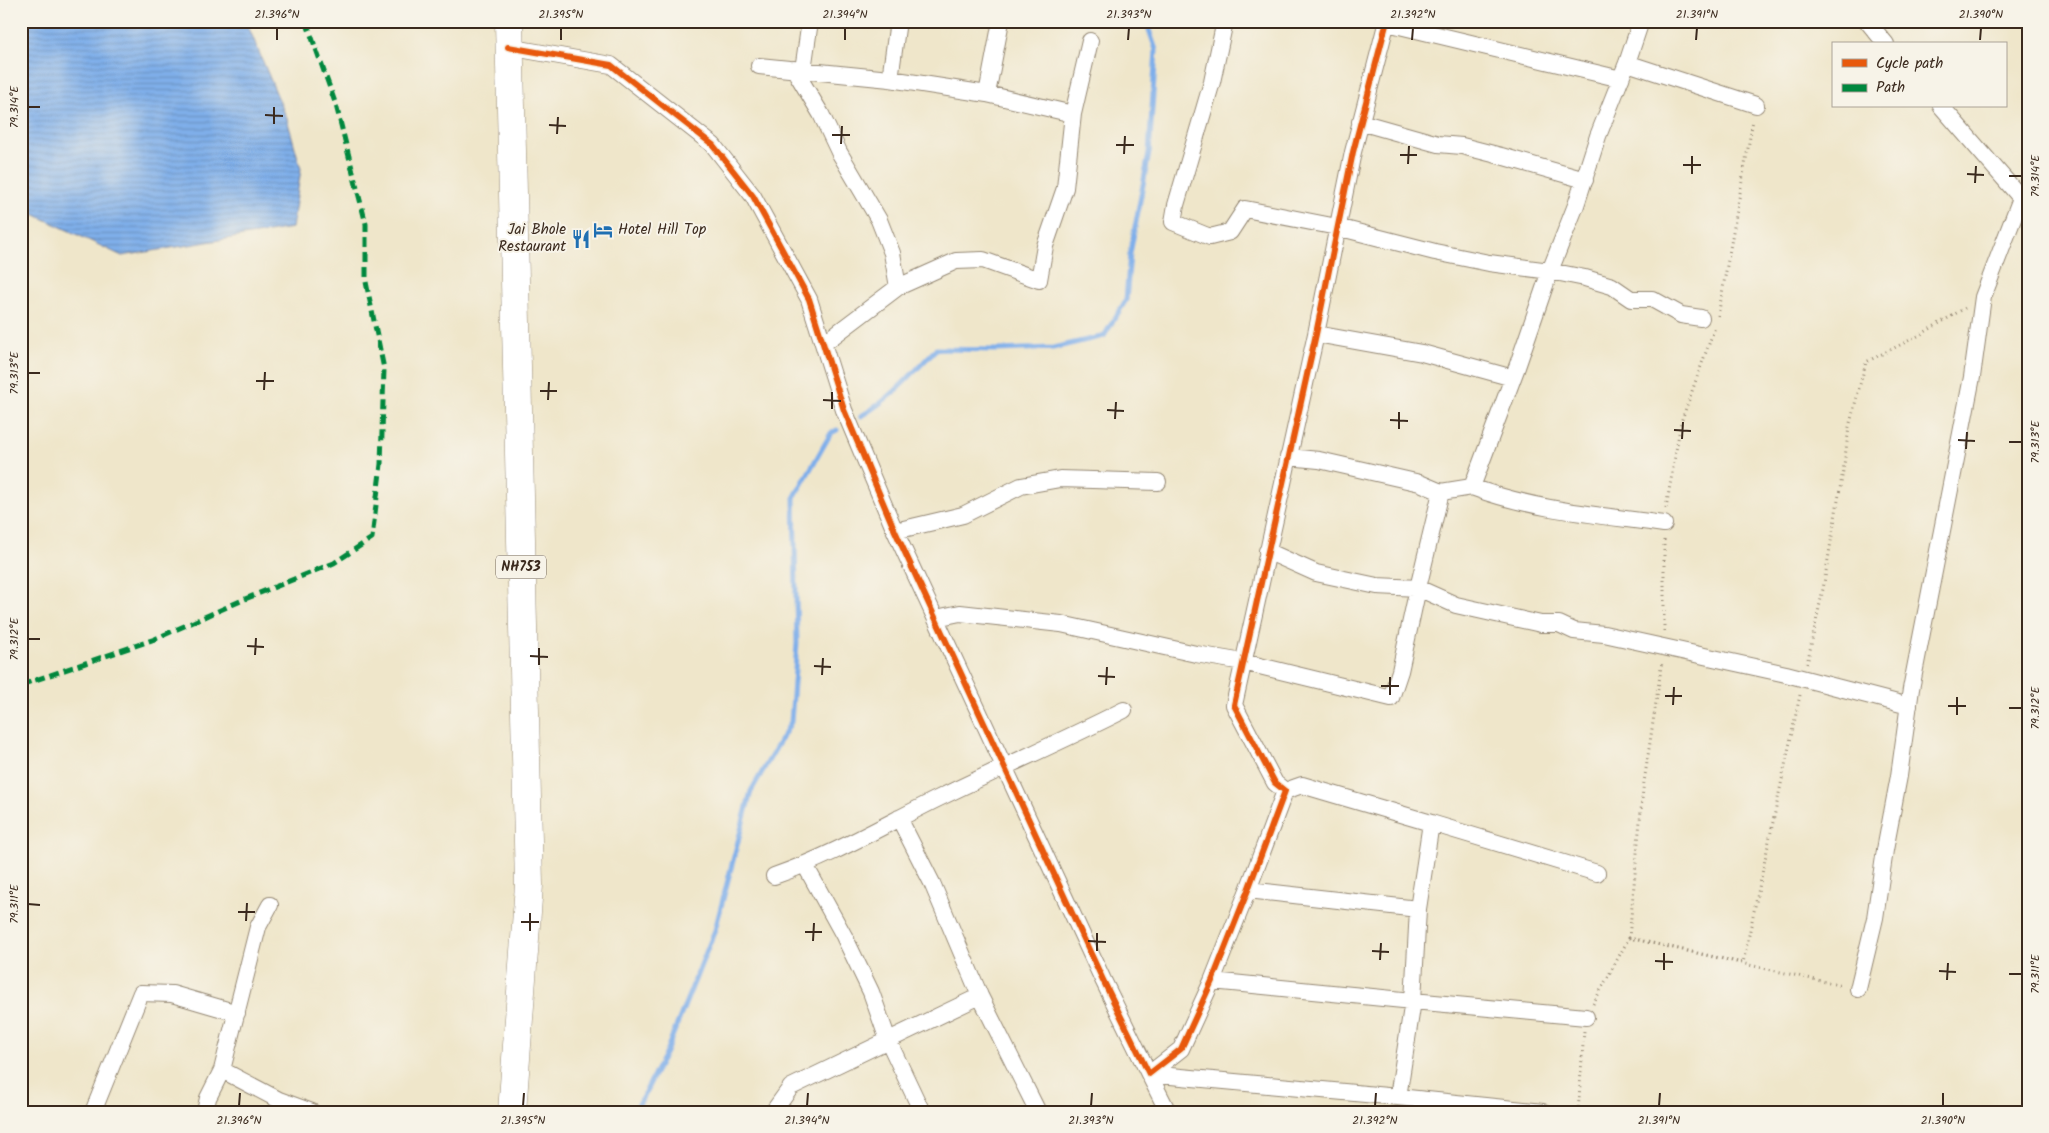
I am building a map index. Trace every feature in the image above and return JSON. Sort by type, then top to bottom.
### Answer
[{"type":"highway","name":"NH753","points":[[508,34],[529,885],[512,1112]]},
{"type":"street","points":[[810,21],[798,70],[840,152],[879,220],[892,253],[898,286]]},
{"type":"street","points":[[890,79],[898,21]]},
{"type":"street","points":[[987,94],[1001,21]]},
{"type":"street","points":[[1225,21],[1212,82],[1176,205],[1173,222],[1210,237],[1230,232],[1245,208],[1489,263],[1550,270],[1612,286],[1631,299],[1652,299],[1681,315],[1701,318]]},
{"type":"street","points":[[1472,487],[1513,378],[1550,270],[1585,180],[1598,136],[1627,63],[1641,21]]},
{"type":"street","points":[[1867,21],[1884,42]]},
{"type":"street","points":[[1285,791],[1275,783],[1234,705],[1316,334],[1360,122],[1387,22],[1621,79]]},
{"type":"street","points":[[508,34],[611,65],[713,145],[753,196],[809,299],[844,410],[895,531],[1103,980],[1168,1112]]},
{"type":"street","points":[[824,343],[898,286],[956,261],[983,260],[1039,280],[1045,246],[1064,188],[1073,114],[1090,41]]},
{"type":"street","points":[[1627,63],[1756,105]]},
{"type":"street","points":[[759,66],[890,79],[987,94],[1073,114]]},
{"type":"street","points":[[1858,989],[1875,918],[1931,581],[1972,377],[1983,297],[2024,202],[1943,108]]},
{"type":"street","points":[[1360,122],[1438,144],[1462,146],[1501,156],[1585,180]]},
{"type":"street","points":[[1316,334],[1422,353],[1513,378]]},
{"type":"street","points":[[1288,457],[1319,460],[1420,484],[1441,492],[1472,487],[1535,506],[1664,524]]},
{"type":"street","points":[[895,531],[963,515],[1021,486],[1060,479],[1158,482]]},
{"type":"street","points":[[936,618],[960,613],[1062,624],[1196,654],[1243,662],[1391,698],[1405,651],[1441,492]]},
{"type":"street","points":[[1267,551],[1316,573],[1376,586],[1418,588],[1456,605],[1541,624],[1560,624],[1574,631],[1604,634],[1804,679],[1909,706]]},
{"type":"street","points":[[774,876],[805,865],[1124,710]]},
{"type":"street","points":[[1285,791],[1302,785],[1596,872]]},
{"type":"street","points":[[1149,1074],[1181,1049],[1212,981],[1285,791]]},
{"type":"street","points":[[899,818],[932,883],[980,996],[1038,1112]]},
{"type":"street","points":[[1398,1097],[1413,1001],[1418,909],[1431,823]]},
{"type":"street","points":[[805,865],[844,936],[867,984],[888,1040],[922,1112]]},
{"type":"street","points":[[1248,890],[1418,909]]},
{"type":"street","points":[[205,1112],[208,1098],[222,1070],[258,927],[270,906]]},
{"type":"street","points":[[1212,981],[1586,1017]]},
{"type":"street","points":[[93,1112],[142,993],[172,994],[237,1012]]},
{"type":"street","points":[[774,1112],[791,1087],[980,996]]},
{"type":"street","points":[[222,1070],[279,1100],[312,1112]]},
{"type":"street","points":[[1149,1074],[1543,1112]]},
{"type":"path","points":[[1578,1112],[1586,1017],[1629,938],[1644,789],[1664,649],[1664,524],[1681,422],[1716,324],[1742,192],[1756,105]]},
{"type":"path","points":[[1629,938],[1743,963],[1823,589],[1849,427],[1866,362],[1918,336],[1983,297]]},
{"type":"path","points":[[1658,944],[1858,989]]},
{"type":"water","points":[[21,21],[246,21],[287,119],[301,169],[292,228],[122,256],[21,208]]},
{"type":"waterway","points":[[861,416],[892,394],[936,349],[996,350],[1053,348],[1104,336],[1126,300],[1130,254],[1149,153],[1156,50],[1146,21]]},
{"type":"waterway","points":[[635,1112],[666,1052],[715,930],[751,791],[791,722],[797,643],[794,498],[831,433],[837,430]]},
{"type":"marked path","points":[[21,685],[155,639],[245,599],[334,563],[372,538],[381,464],[384,369],[366,282],[366,224],[336,105],[306,21]]},
{"type":"cycle path","points":[[508,47],[611,65],[713,145],[753,196],[809,299],[844,410],[895,531],[1103,980],[1149,1074],[1181,1049],[1212,981],[1285,791],[1275,783],[1234,705],[1316,334],[1353,152],[1387,21]]},
{"type":"place","name":"Hotel Hill Top","points":[[603,230]]},
{"type":"place","name":"Jai Bhole Restaurant","points":[[581,239]]}]
